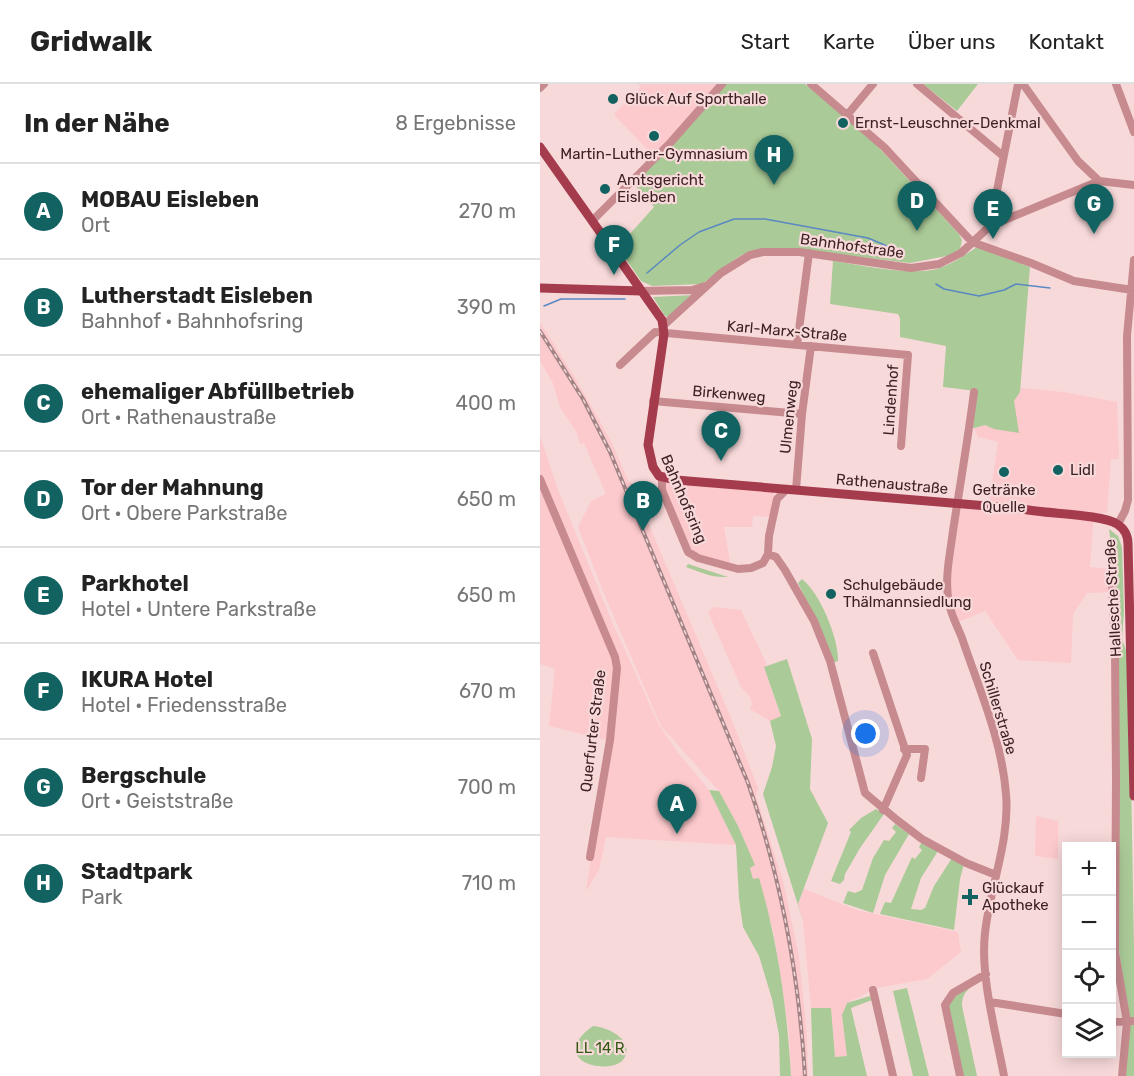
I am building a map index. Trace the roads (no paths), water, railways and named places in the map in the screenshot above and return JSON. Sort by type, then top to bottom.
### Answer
[{"type":"main road","points":[[540,147],[658,314],[664,330]]},
{"type":"main road","points":[[540,288],[641,291]]},
{"type":"main road","name":"Bahnhofsring","points":[[662,478],[655,472],[648,451],[664,330]]},
{"type":"main road","name":"Rathenaustraße","points":[[662,478],[957,505],[1003,507],[1097,518],[1118,524]]},
{"type":"main road","name":"Hallesche Straße","points":[[1118,524],[1128,538],[1132,622],[1134,796]]},
{"type":"street","points":[[540,88],[544,84]]},
{"type":"street","points":[[592,220],[671,142],[722,84]]},
{"type":"street","points":[[811,84],[884,147],[972,242],[1074,281],[1128,290]]},
{"type":"street","points":[[848,114],[873,84]]},
{"type":"street","points":[[917,84],[1004,156]]},
{"type":"street","points":[[990,226],[1018,84]]},
{"type":"street","points":[[1023,84],[1078,161],[1099,181],[1134,185]]},
{"type":"street","points":[[1116,84],[1134,132]]},
{"type":"street","name":"Bahnhofstraße","points":[[664,330],[706,286],[721,273],[750,255],[789,251],[911,268],[939,264],[961,253],[990,226],[1099,181]]},
{"type":"street","points":[[797,345],[809,253]]},
{"type":"street","name":"Hallesche Straße","points":[[1118,524],[1128,500],[1130,355],[1127,336],[1128,290],[1134,260]]},
{"type":"street","name":"Bahnhofstraße","points":[[641,291],[692,290],[706,286]]},
{"type":"street","points":[[620,365],[655,332],[664,330]]},
{"type":"street","name":"Karl-Marx-Straße","points":[[664,330],[908,355]]},
{"type":"street","name":"Ulmenweg","points":[[792,490],[811,346]]},
{"type":"street","name":"Lindenhof","points":[[901,446],[908,355]]},
{"type":"street","name":"Schillerstraße","points":[[974,392],[947,587],[949,605],[998,743],[1006,794],[1006,819],[1000,861],[984,934],[986,974],[1004,1076]]},
{"type":"street","name":"Birkenweg","points":[[654,401],[802,414]]},
{"type":"street","name":"Bahnhofsring","points":[[662,478],[662,490],[668,506],[684,545],[691,554],[738,569],[751,568],[763,562],[768,554]]},
{"type":"street","name":"Querfurter Straße","points":[[540,479],[615,657],[617,668],[610,740],[590,857]]},
{"type":"street","points":[[771,488],[777,499],[769,536],[768,554],[776,557],[785,570],[814,621],[830,661],[865,793],[884,810],[935,847],[996,875]]},
{"type":"street","points":[[777,499],[792,490]]},
{"type":"street","name":"Hallesche Straße","points":[[1112,582],[1115,650],[1114,842]]},
{"type":"street","points":[[873,653],[907,755],[884,810]]},
{"type":"street","points":[[904,749],[925,749],[921,778]]},
{"type":"street","name":"Hallesche Straße","points":[[1114,896],[1115,952],[1131,1022],[1122,1076]]},
{"type":"street","points":[[960,1076],[945,1005],[953,993],[986,974]]},
{"type":"street","points":[[873,990],[893,1076]]},
{"type":"street","points":[[990,1002],[1062,1013]]},
{"type":"waterway","points":[[647,273],[699,232],[734,219],[765,219],[868,238],[894,249],[901,255]]},
{"type":"waterway","points":[[936,284],[944,289],[979,296],[1004,290],[1016,284],[1050,288]]},
{"type":"waterway","points":[[544,306],[561,299],[625,299]]},
{"type":"railway","points":[[540,331],[583,399],[610,452],[748,783],[770,854],[787,927],[798,1001],[805,1076]]},
{"type":"place","name":"Glück Auf Sporthalle","points":[[613,99]]},
{"type":"place","name":"Ernst-Leuschner-Denkmal","points":[[843,123]]},
{"type":"place","name":"Martin-Luther-Gymnasium","points":[[654,136]]},
{"type":"place","name":"Stadtpark","points":[[774,185]]},
{"type":"place","name":"Amtsgericht Eisleben","points":[[605,189]]},
{"type":"place","name":"Tor der Mahnung","points":[[917,231]]},
{"type":"place","name":"Bergschule","points":[[1094,234]]},
{"type":"place","name":"Parkhotel","points":[[993,239]]},
{"type":"place","name":"IKURA Hotel","points":[[614,275]]},
{"type":"place","name":"ehemaliger Abfüllbetrieb","points":[[721,461]]},
{"type":"place","name":"Lidl","points":[[1058,470]]},
{"type":"place","name":"Getränke Quelle","points":[[1004,472]]},
{"type":"place","name":"Lutherstadt Eisleben","points":[[643,531]]},
{"type":"place","name":"Schulgebäude Thälmannsiedlung","points":[[831,594]]},
{"type":"place","name":"MOBAU Eisleben","points":[[677,834]]},
{"type":"place","name":"Glückauf Apotheke","points":[[970,897]]},
{"type":"park label","name":"LL 14 R","points":[[600,1048]]}]
